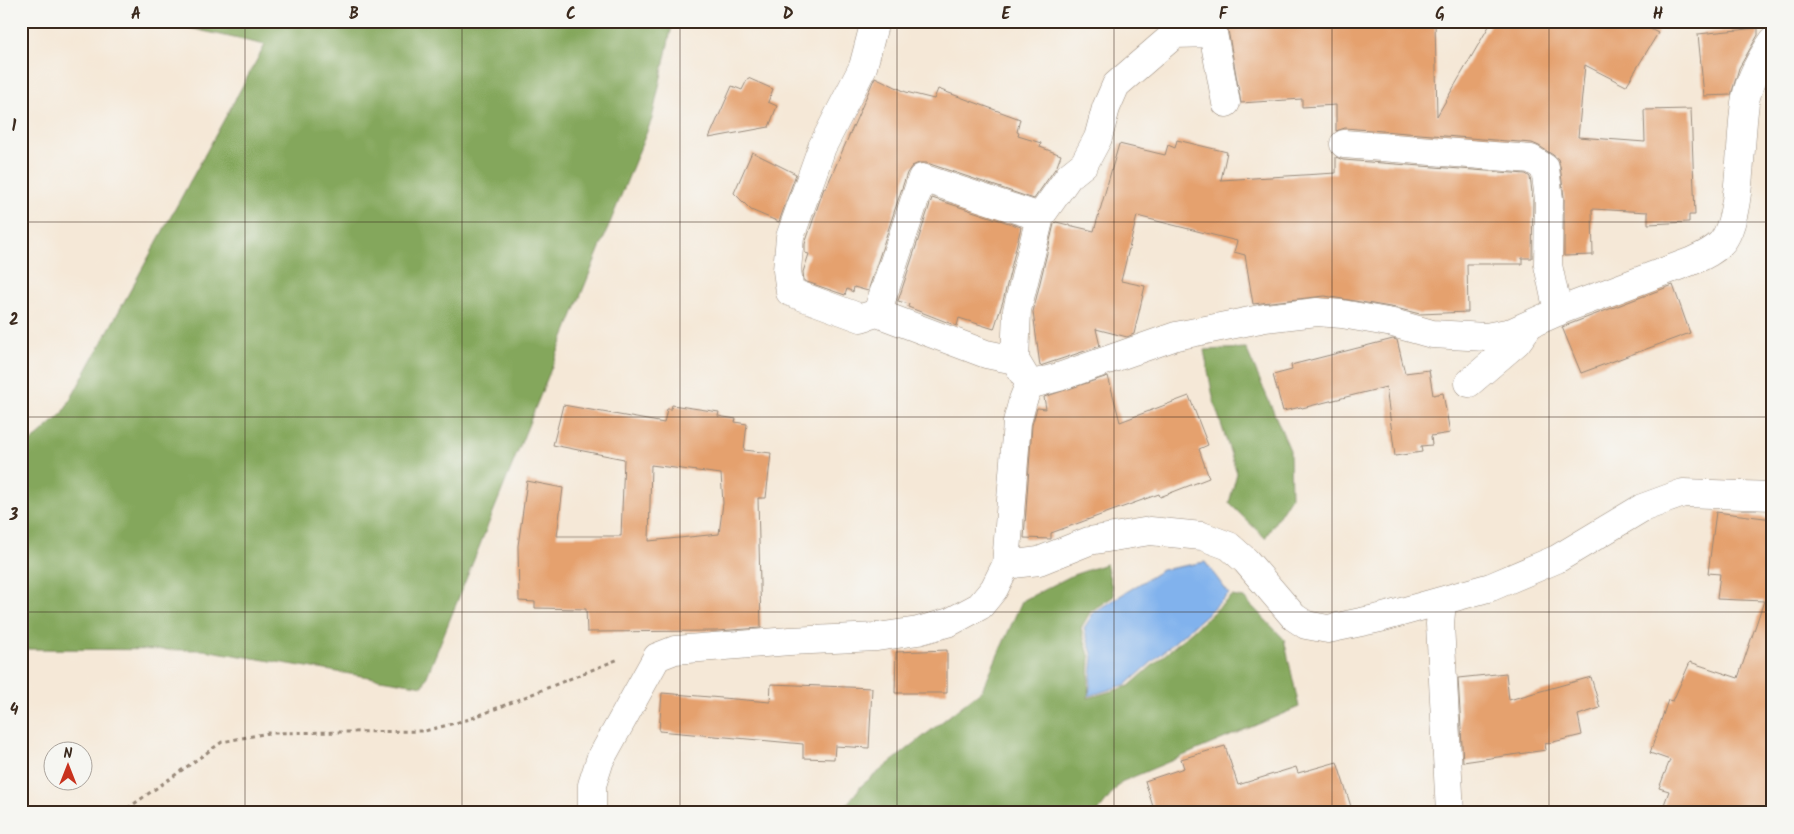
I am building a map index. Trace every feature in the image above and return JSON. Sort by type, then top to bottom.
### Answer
[{"type":"street","points":[[875,21],[863,67],[822,147],[790,237],[786,270],[790,292],[861,318],[877,313],[986,354],[1015,360]]},
{"type":"street","points":[[1029,385],[1015,360],[1017,310],[1040,218],[1069,176],[1084,164],[1098,138],[1106,108],[1116,85],[1177,28],[1213,33],[1226,103]]},
{"type":"street","points":[[1029,385],[1059,377],[1176,336],[1265,318],[1317,312],[1342,314],[1393,323],[1432,334],[1486,337],[1512,332],[1530,323],[1692,261],[1709,253],[1722,242],[1731,226],[1735,207],[1746,97],[1753,75],[1773,42]]},
{"type":"street","points":[[1344,144],[1531,159],[1545,168],[1549,199],[1548,265],[1558,312]]},
{"type":"street","points":[[877,313],[922,178],[1040,218]]},
{"type":"street","points":[[1470,383],[1517,342],[1530,323]]},
{"type":"street","points":[[592,813],[592,785],[600,760],[657,658],[675,650],[790,641],[877,637],[918,631],[950,622],[980,606],[994,589],[1006,565],[1017,422],[1029,385]]},
{"type":"street","points":[[1006,565],[1039,561],[1090,541],[1150,531],[1202,536],[1229,546],[1246,561],[1294,616],[1306,625],[1328,629],[1380,618],[1491,587],[1557,559],[1642,508],[1683,493],[1773,496]]},
{"type":"street","points":[[1442,601],[1440,624],[1450,813]]},
{"type":"path","points":[[121,813],[222,742],[268,733],[424,731],[470,719],[619,659],[657,658]]},
{"type":"green space","points":[[159,21],[673,21],[652,119],[423,686],[204,650],[21,649],[21,451],[63,413],[265,45]]},
{"type":"green space","points":[[1246,348],[1290,450],[1291,497],[1265,538],[1229,503],[1237,473],[1214,402],[1204,350]]},
{"type":"green space","points":[[1106,564],[1114,596],[1091,611],[1081,628],[1090,658],[1088,698],[1129,686],[1232,596],[1244,598],[1284,639],[1299,707],[1121,782],[1097,813],[840,813],[862,785],[982,690],[1022,601],[1073,575]]},
{"type":"water","points":[[1205,562],[1229,594],[1127,684],[1089,696],[1093,657],[1084,628],[1094,612],[1162,570]]},
{"type":"building","points":[[1223,21],[1435,21],[1437,116],[1492,21],[1635,21],[1658,33],[1626,86],[1585,65],[1578,137],[1645,142],[1644,110],[1691,109],[1695,215],[1689,215],[1689,222],[1648,224],[1648,212],[1592,209],[1593,255],[1564,256],[1564,197],[1560,166],[1558,159],[1553,155],[1532,143],[1345,128],[1336,131],[1336,105],[1302,107],[1302,99],[1241,103],[1228,30]]},
{"type":"building","points":[[1758,28],[1758,35],[1739,68],[1731,95],[1704,96],[1698,34]]},
{"type":"building","points":[[875,77],[906,92],[934,99],[938,89],[1020,119],[1018,136],[1041,143],[1040,147],[1061,155],[1057,166],[1034,199],[927,163],[919,163],[912,166],[907,173],[868,291],[854,287],[853,292],[847,289],[845,295],[804,281],[803,272],[809,254],[805,253],[805,244],[824,188],[826,188]]},
{"type":"building","points":[[748,78],[773,89],[768,102],[777,106],[769,127],[709,138],[732,86],[742,90]]},
{"type":"building","points":[[1177,140],[1227,152],[1221,180],[1336,173],[1336,157],[1343,160],[1526,174],[1530,177],[1533,200],[1532,258],[1522,258],[1522,264],[1467,264],[1468,312],[1420,314],[1325,296],[1253,304],[1245,255],[1234,252],[1237,241],[1137,216],[1121,281],[1145,286],[1134,334],[1127,337],[1096,329],[1100,346],[1040,366],[1033,312],[1054,224],[1056,222],[1094,231],[1119,144],[1165,155],[1168,145],[1175,148]]},
{"type":"building","points":[[752,152],[796,174],[779,222],[751,210],[734,193]]},
{"type":"building","points":[[932,198],[1021,227],[1003,301],[994,329],[959,318],[957,326],[908,307],[909,304],[898,301]]},
{"type":"building","points":[[1673,285],[1690,333],[1581,373],[1562,327]]},
{"type":"building","points":[[1393,339],[1397,340],[1405,373],[1429,370],[1433,395],[1443,393],[1450,433],[1431,436],[1432,445],[1421,446],[1422,452],[1395,456],[1386,387],[1283,411],[1273,375],[1292,370],[1291,365]]},
{"type":"building","points":[[1108,376],[1120,422],[1189,396],[1208,445],[1199,449],[1209,478],[1160,497],[1159,494],[1051,533],[1051,539],[1024,538],[1032,425],[1037,408],[1046,409],[1044,397]]},
{"type":"building","points":[[563,405],[664,423],[667,409],[671,409],[672,405],[719,412],[718,416],[736,419],[735,422],[747,424],[744,450],[771,453],[766,498],[758,498],[761,628],[717,631],[587,632],[586,609],[535,608],[535,602],[519,601],[518,546],[527,481],[563,488],[557,536],[621,536],[624,459],[553,445]],"holes":[[[651,465],[721,474],[723,503],[719,534],[649,541]]]},
{"type":"building","points":[[1716,512],[1773,519],[1773,813],[1661,813],[1669,791],[1659,788],[1670,760],[1650,753],[1668,700],[1673,701],[1690,662],[1738,678],[1764,601],[1717,599],[1720,574],[1708,573]]},
{"type":"building","points":[[947,650],[947,693],[895,693],[896,652]]},
{"type":"building","points":[[1506,673],[1509,700],[1591,677],[1600,708],[1578,715],[1582,735],[1545,744],[1546,750],[1463,762],[1458,678]]},
{"type":"building","points":[[771,684],[872,688],[869,748],[835,746],[834,759],[803,758],[803,744],[659,731],[662,693],[770,702]]},
{"type":"building","points":[[1225,746],[1238,785],[1296,767],[1298,773],[1337,762],[1353,813],[1155,813],[1145,781],[1184,768],[1181,759]]}]
